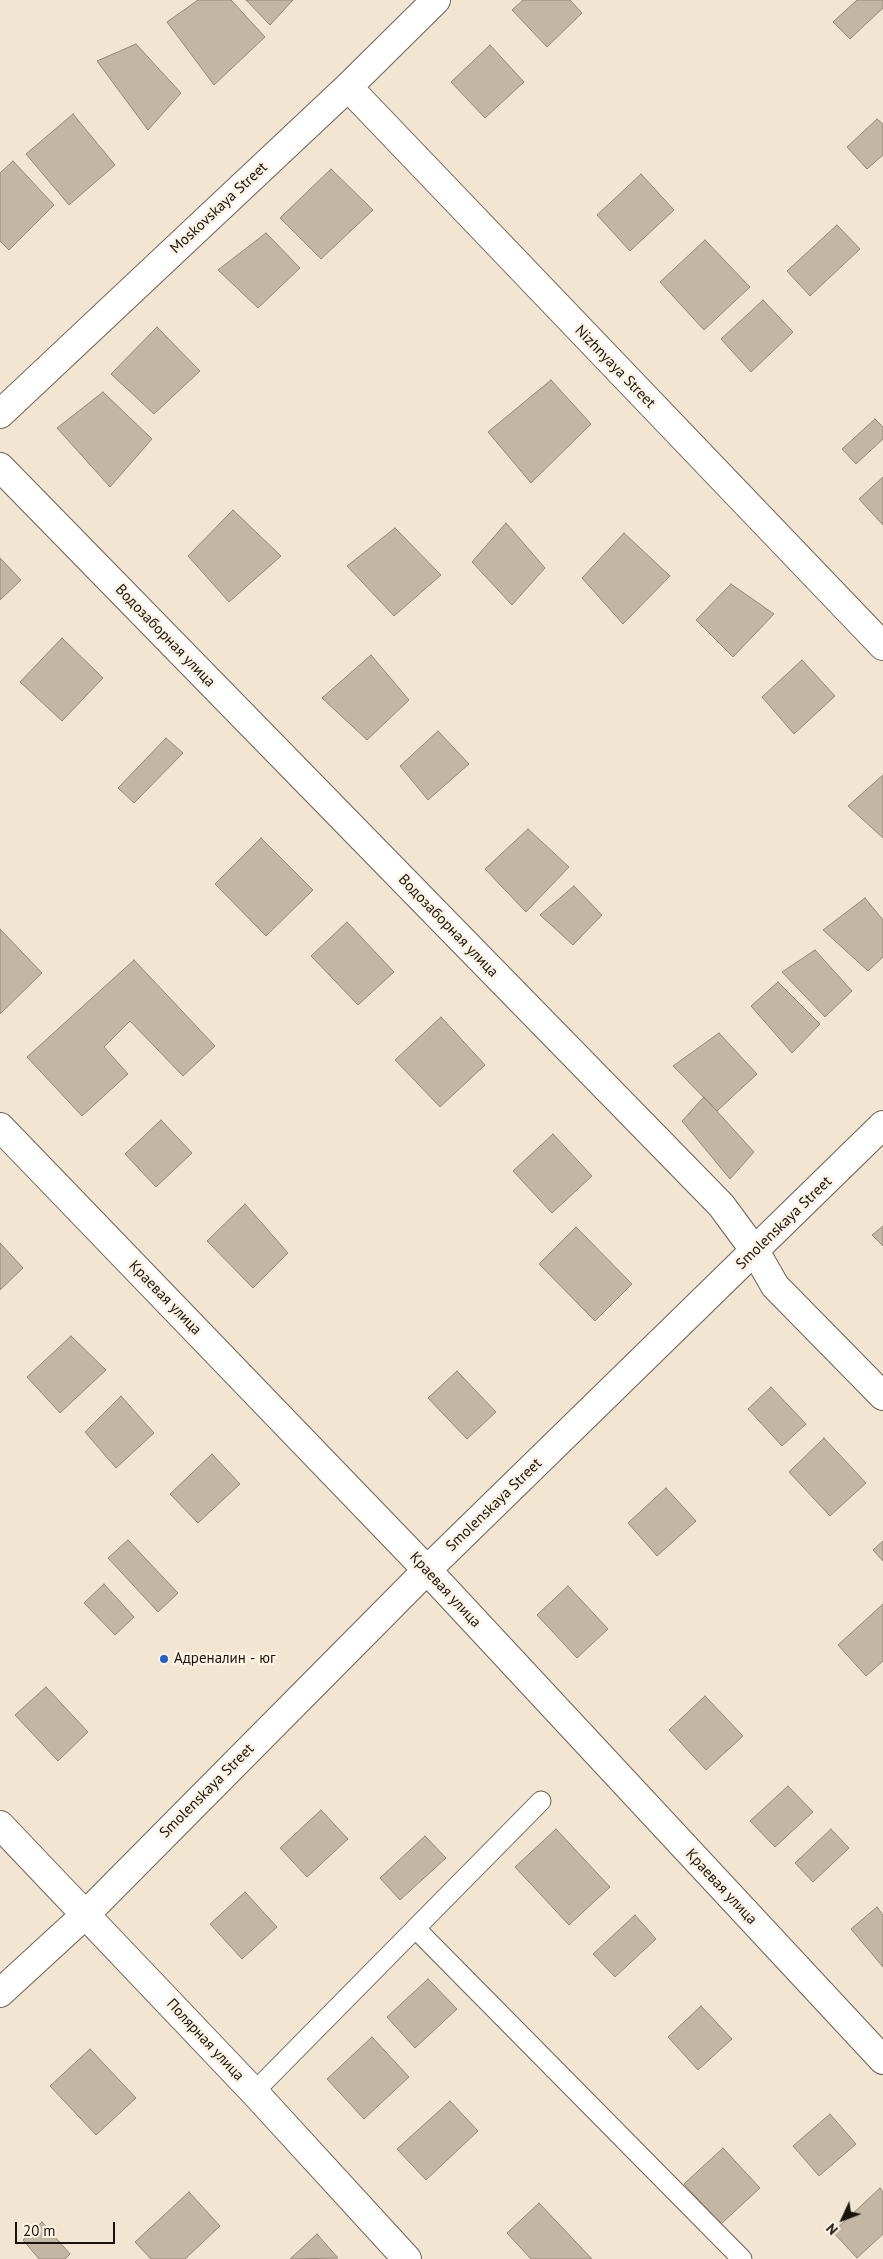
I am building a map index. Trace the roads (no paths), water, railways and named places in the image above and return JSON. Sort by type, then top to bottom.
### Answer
[{"type":"street","name":"Moskovskaya Street","points":[[0,414],[348,87],[436,0]]},
{"type":"street","name":"Nizhnyaya Street","points":[[348,87],[883,646]]},
{"type":"street","name":"Водозаборная улица","points":[[0,467],[721,1205],[755,1251],[775,1286],[883,1396]]},
{"type":"street","name":"Smolenskaya Street","points":[[0,1993],[86,1914],[427,1570],[883,1125]]},
{"type":"street","name":"Краевая улица","points":[[0,1127],[427,1570],[883,2060]]},
{"type":"street","name":"Полярная улица","points":[[0,1825],[254,2092],[407,2259]]},
{"type":"lane","points":[[254,2092],[541,1801]]},
{"type":"lane","points":[[416,1929],[742,2259]]},
{"type":"place","name":"Адреналин - юг","points":[[164,1659]]}]
